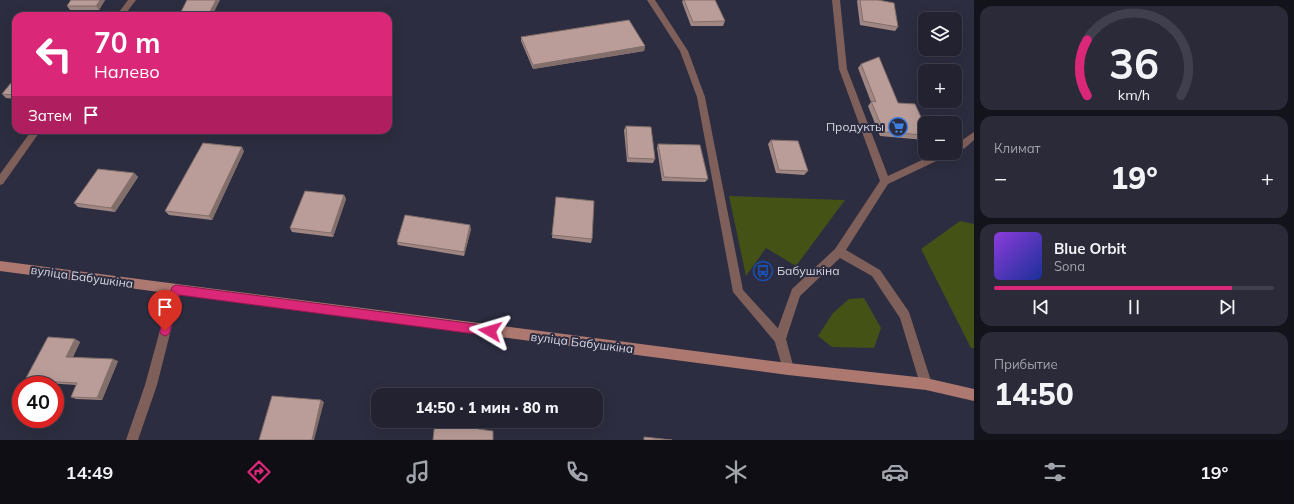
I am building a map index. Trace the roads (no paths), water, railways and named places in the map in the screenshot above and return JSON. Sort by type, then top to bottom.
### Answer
[{"type":"street","points":[[123,12],[132,0]]},
{"type":"street","points":[[651,0],[684,51],[701,97],[738,292],[780,339],[788,369]]},
{"type":"street","points":[[836,0],[843,69],[885,181]]},
{"type":"street","points":[[0,181],[34,134]]},
{"type":"street","points":[[962,146],[974,135]]},
{"type":"street","points":[[780,339],[796,293],[839,252],[885,181],[931,160]]},
{"type":"street","points":[[839,252],[876,273],[905,316],[926,384]]},
{"type":"street","name":"вуліца Бабушкіна","points":[[0,266],[788,369],[926,384],[971,397]]},
{"type":"street","points":[[132,440],[151,385],[176,290]]},
{"type":"place","name":"Продукты","points":[[898,127]]},
{"type":"place","name":"Бабушкіна","points":[[763,271]]}]
